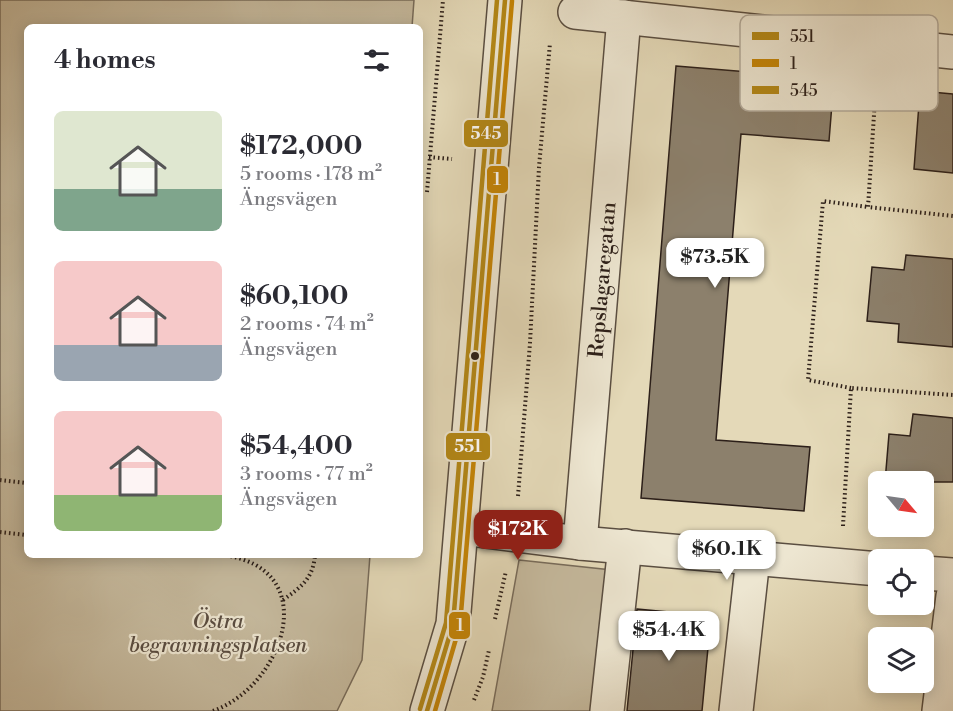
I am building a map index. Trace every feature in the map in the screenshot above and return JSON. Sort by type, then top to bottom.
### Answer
[{"type":"street","points":[[427,711],[453,624],[505,0]]},
{"type":"street","points":[[574,12],[740,30]]},
{"type":"street","name":"Repslagaregatan","points":[[580,543],[624,17]]},
{"type":"street","points":[[938,51],[953,52]]},
{"type":"street","points":[[462,528],[580,543],[868,568]]},
{"type":"street","points":[[607,711],[625,546]]},
{"type":"street","points":[[736,711],[753,558]]},
{"type":"street","points":[[934,574],[953,575]]},
{"type":"street","points":[[939,711],[953,596]]},
{"type":"path","points":[[427,192],[443,0]]},
{"type":"path","points":[[494,625],[515,536],[530,343],[539,167],[551,34]]},
{"type":"path","points":[[868,207],[874,111]]},
{"type":"path","points":[[953,216],[823,201],[808,380],[851,388],[953,395]]},
{"type":"path","points":[[841,566],[851,388]]},
{"type":"path","points":[[0,480],[24,483]]},
{"type":"path","points":[[0,532],[24,535]]},
{"type":"path","points":[[213,711],[227,706],[256,682],[273,658],[282,636],[285,617],[283,600],[276,585],[266,573],[243,558]]},
{"type":"path","points":[[283,600],[306,584],[315,558]]},
{"type":"path","points":[[473,702],[483,677],[489,646]]},
{"type":"green space","name":"Östra begravningsplatsen","points":[[0,0],[414,0],[412,24],[24,24],[24,558],[370,558],[362,660],[337,711],[0,711]]},
{"type":"green space","points":[[519,560],[621,571],[606,711],[492,711]]},
{"type":"building","points":[[676,66],[740,71],[740,111],[831,111],[829,141],[741,134],[716,440],[810,447],[804,511],[641,498]]},
{"type":"building","points":[[938,93],[953,94],[953,173],[914,169],[918,111],[938,111]]},
{"type":"building","points":[[906,255],[953,259],[953,347],[898,342],[899,324],[867,321],[872,267],[904,270]]},
{"type":"building","points":[[913,414],[953,418],[953,482],[934,482],[934,471],[886,471],[889,434],[910,436]]},
{"type":"building","points":[[637,609],[711,616],[702,711],[627,711]]},
{"type":"transit line","name":"545","points":[[420,709],[446,623],[497,0]]},
{"type":"transit line","name":"551","points":[[427,711],[453,624],[505,0]]},
{"type":"transit line","name":"1","points":[[435,711],[460,625],[512,1]]}]
